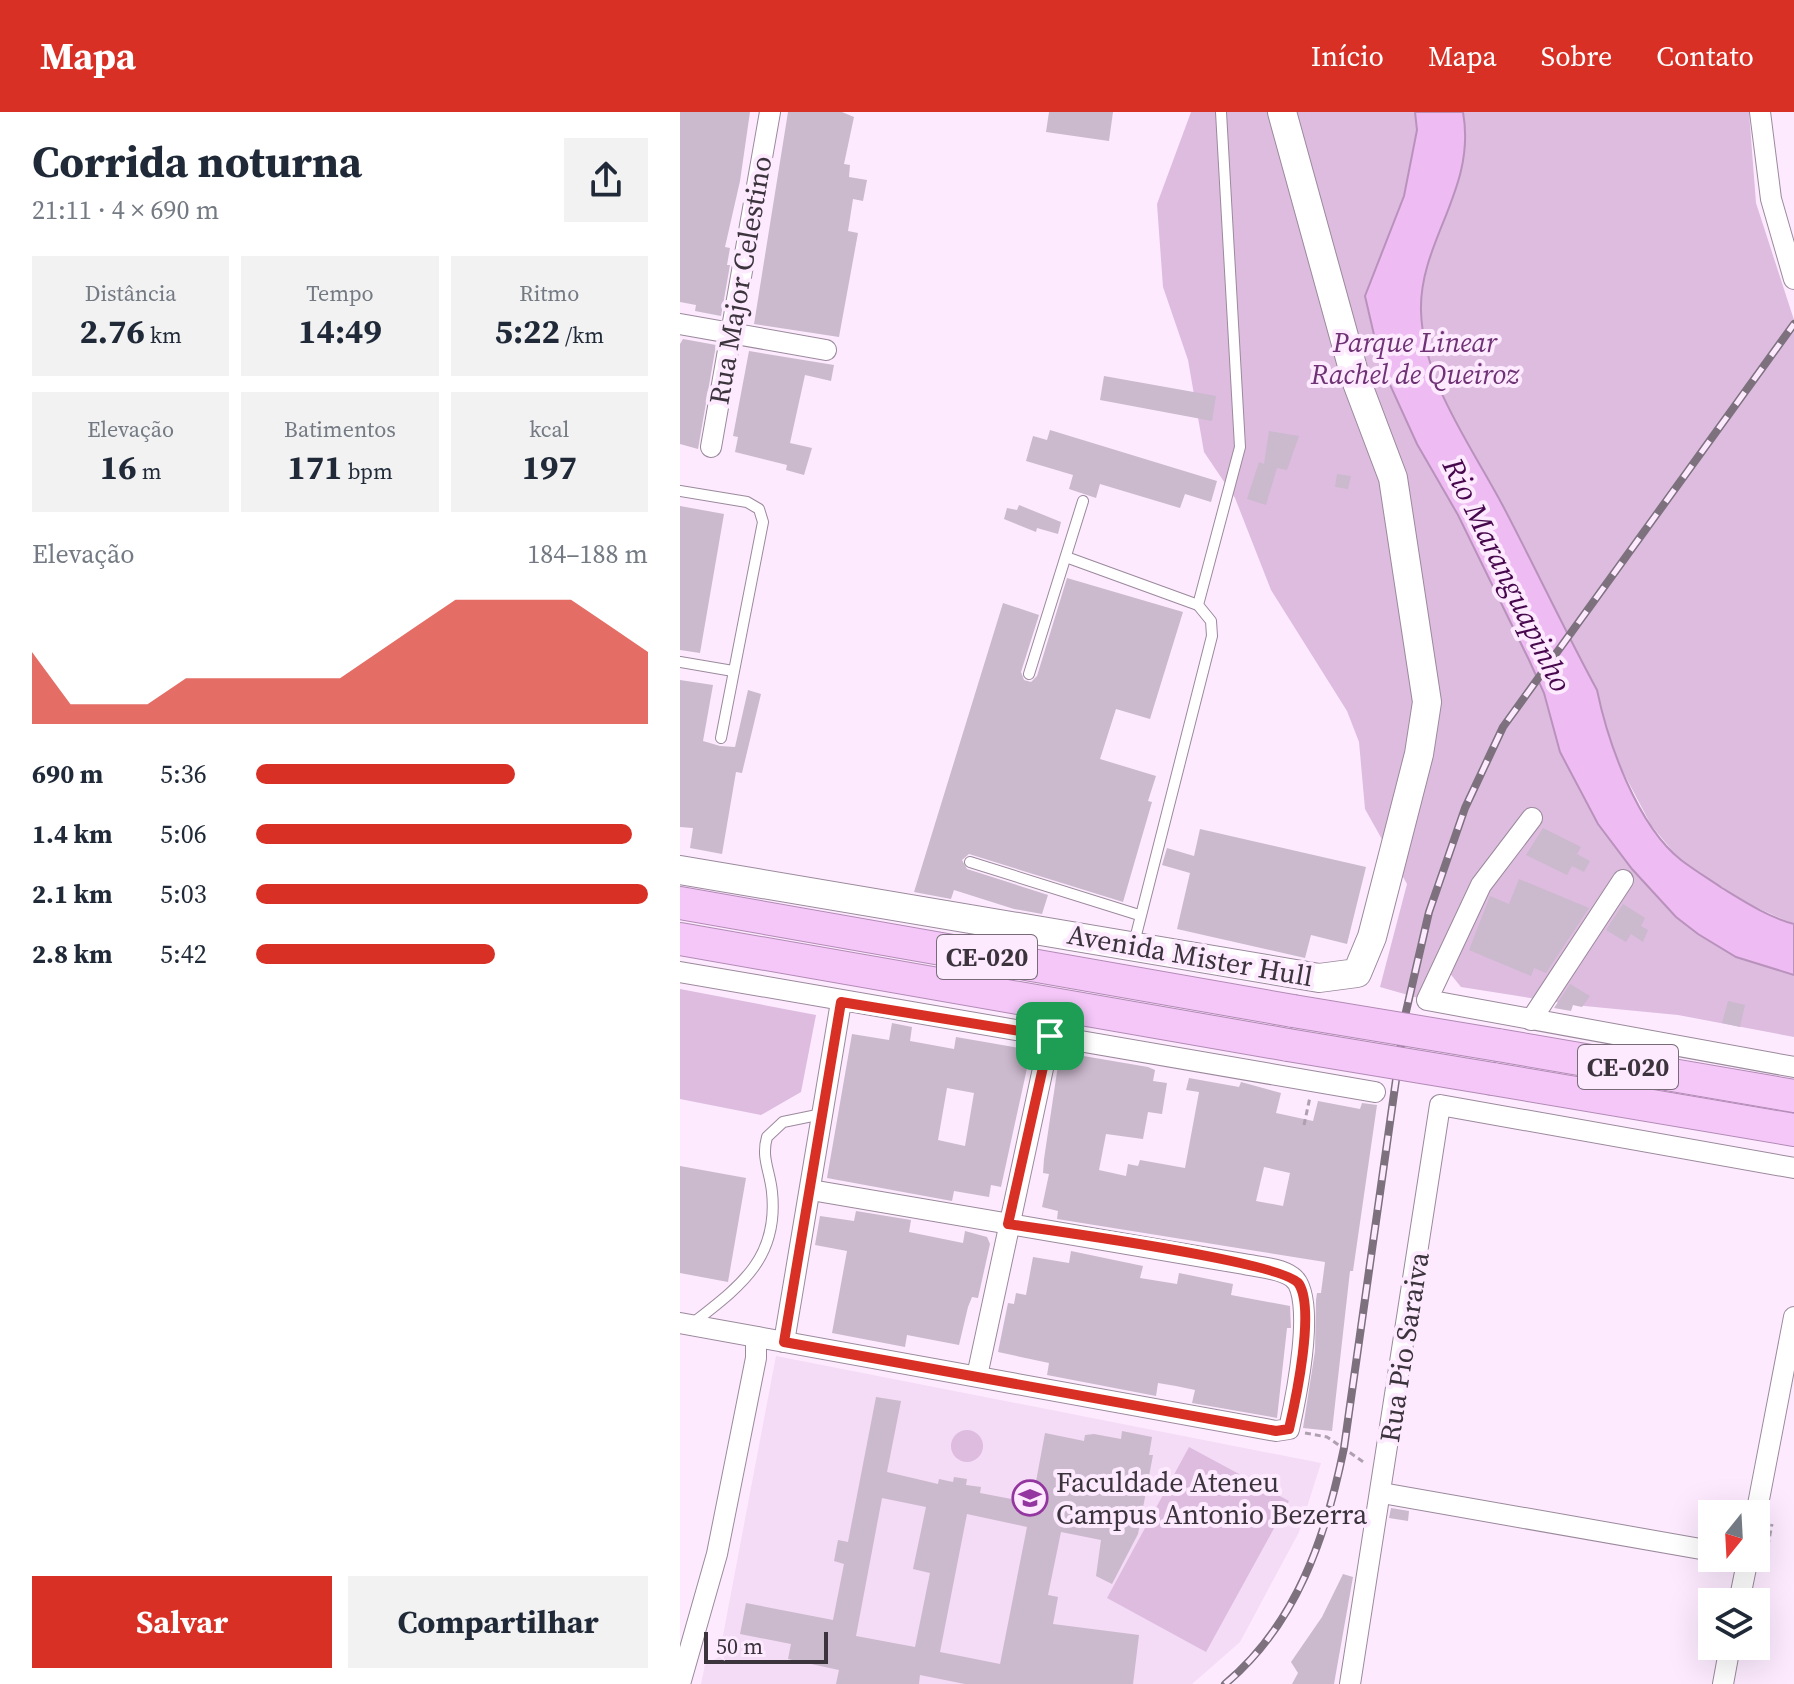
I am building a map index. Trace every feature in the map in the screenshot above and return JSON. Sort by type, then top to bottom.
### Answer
[{"type":"highway","name":"Avenida Mister Hull","points":[[680,903],[1794,1096]]},
{"type":"highway","name":"CE-020","points":[[680,939],[1794,1130]]},
{"type":"main road","name":"Avenida Mister Hull","points":[[680,870],[1319,978],[1357,973],[1363,965],[1419,754],[1427,702],[1393,478],[1356,380],[1282,112]]},
{"type":"street","name":"Rua Major Celestino","points":[[711,447],[770,112]]},
{"type":"street","points":[[1760,112],[1771,199],[1794,279]]},
{"type":"street","points":[[680,324],[826,350]]},
{"type":"street","points":[[1532,818],[1481,885],[1427,1000],[1794,1067]]},
{"type":"street","points":[[1531,1020],[1623,880]]},
{"type":"street","points":[[680,972],[1375,1092]]},
{"type":"street","points":[[784,1342],[841,1002]]},
{"type":"street","points":[[977,1376],[1050,1036]]},
{"type":"street","name":"Rua Pio Saraiva","points":[[1350,1684],[1440,1105],[1794,1168]]},
{"type":"street","points":[[685,1324],[1217,1421],[1276,1431],[1289,1429],[1305,1308],[1300,1285],[1292,1277],[1244,1264],[811,1190]]},
{"type":"street","points":[[1759,1500],[1794,1317]]},
{"type":"street","points":[[680,1684],[717,1554],[753,1371],[756,1337]]},
{"type":"street","points":[[1383,1485],[1698,1548]]},
{"type":"street","points":[[1723,1684],[1727,1660]]},
{"type":"lane","points":[[1198,605],[1240,447],[1221,112]]},
{"type":"lane","points":[[680,491],[747,502],[759,509],[763,522],[721,738]]},
{"type":"lane","points":[[1029,674],[1083,501]]},
{"type":"lane","points":[[1066,557],[1198,605],[1211,621],[1212,636],[1133,945]]},
{"type":"lane","points":[[680,662],[733,671]]},
{"type":"lane","points":[[970,862],[1139,915]]},
{"type":"lane","points":[[685,1324],[743,1283],[757,1268],[764,1252],[772,1209],[772,1190],[764,1162],[767,1137],[783,1122],[822,1114]]},
{"type":"path","points":[[1304,1125],[1313,1082]]},
{"type":"path","points":[[1289,1429],[1327,1437],[1383,1485]]},
{"type":"shaded area","name":"Faculdade Ateneu Campus Antonio Bezerra","points":[[776,1356],[1321,1463],[1299,1532],[1240,1642],[1192,1684],[701,1684],[705,1665],[724,1654],[721,1646]]},
{"type":"green space","name":"Parque Linear Rachel de Queiroz","points":[[1191,112],[1749,112],[1756,203],[1794,320],[1794,924],[1746,903],[1679,859],[1651,825],[1621,768],[1607,731],[1639,853],[1794,931],[1794,1037],[1678,1015],[1574,1005],[1461,987],[1439,960],[1422,999],[1380,987],[1407,884],[1365,809],[1359,742],[1347,711],[1271,590],[1235,498],[1204,452],[1188,360],[1163,287],[1157,204]]},
{"type":"green space","points":[[680,989],[816,1015],[801,1092],[761,1115],[680,1099]]},
{"type":"green space","points":[[967,1430],[978,1435],[983,1446],[978,1457],[967,1462],[956,1457],[951,1446],[956,1435]]},
{"type":"green space","points":[[1189,1447],[1289,1501],[1206,1652],[1107,1598]]},
{"type":"water","name":"Rio Maranguapinho","points":[[1415,112],[1463,112],[1465,140],[1462,166],[1423,286],[1421,311],[1424,337],[1439,388],[1597,690],[1617,758],[1638,805],[1665,845],[1681,860],[1757,909],[1794,924],[1794,975],[1736,957],[1698,934],[1676,917],[1632,869],[1598,824],[1560,752],[1544,693],[1529,660],[1458,515],[1417,444],[1381,365],[1365,296],[1404,196],[1417,130]]},
{"type":"building","points":[[680,112],[750,112],[740,181],[725,247],[730,248],[727,265],[730,265],[721,316],[695,311],[696,305],[680,302]]},
{"type":"building","points":[[788,112],[842,112],[854,117],[844,164],[850,165],[849,177],[867,180],[863,201],[853,199],[848,231],[858,233],[839,337],[754,324]]},
{"type":"building","points":[[1049,112],[1113,112],[1109,141],[1046,132]]},
{"type":"building","points":[[683,339],[716,345],[698,449],[680,444],[680,344]]},
{"type":"building","points":[[749,351],[834,365],[831,381],[805,375],[790,443],[812,448],[804,475],[786,470],[787,465],[735,452],[738,437],[733,436]]},
{"type":"building","points":[[1104,376],[1216,396],[1212,421],[1100,400]]},
{"type":"building","points":[[1050,430],[1217,481],[1211,502],[1185,494],[1180,508],[1100,484],[1096,498],[1069,489],[1073,475],[1026,461],[1033,436],[1047,440]]},
{"type":"building","points":[[1269,431],[1299,436],[1287,470],[1277,468],[1266,505],[1247,499],[1259,462],[1264,464]]},
{"type":"building","points":[[1337,474],[1351,476],[1348,489],[1335,487]]},
{"type":"building","points":[[1019,505],[1061,522],[1058,534],[1037,528],[1036,532],[1004,519],[1007,508],[1017,510]]},
{"type":"building","points":[[680,506],[724,514],[700,653],[680,650]]},
{"type":"building","points":[[1067,578],[1183,612],[1150,719],[1116,709],[1100,759],[1156,776],[1148,801],[1152,802],[1123,902],[969,854],[962,860],[967,869],[1048,895],[1042,914],[1014,909],[954,890],[951,899],[914,892],[1003,603],[1039,615],[1021,672],[1024,680],[1031,682],[1037,676]]},
{"type":"building","points":[[680,680],[713,685],[703,741],[720,746],[735,747],[748,690],[761,694],[742,773],[736,772],[722,854],[690,848],[693,828],[680,827]]},
{"type":"building","points":[[1543,828],[1581,847],[1577,854],[1590,861],[1584,872],[1572,866],[1567,875],[1526,855]]},
{"type":"building","points":[[1200,829],[1366,867],[1347,944],[1311,935],[1305,958],[1177,929],[1190,873],[1162,865],[1167,848],[1194,856]]},
{"type":"building","points":[[1519,879],[1589,908],[1546,973],[1534,968],[1531,976],[1469,950],[1490,896],[1509,904]]},
{"type":"building","points":[[1623,904],[1645,918],[1641,926],[1648,930],[1643,942],[1631,934],[1626,942],[1606,930]]},
{"type":"building","points":[[1570,984],[1590,996],[1582,1007],[1573,1005],[1571,1011],[1554,1008]]},
{"type":"building","points":[[1728,1001],[1745,1005],[1740,1027],[1722,1023]]},
{"type":"building","points":[[892,1023],[912,1027],[910,1041],[954,1049],[956,1037],[1031,1050],[1001,1187],[991,1185],[989,1197],[954,1191],[952,1201],[827,1178],[852,1034],[889,1040]],"holes":[[[947,1088],[974,1093],[965,1146],[938,1140]]]},
{"type":"building","points":[[1060,1052],[1148,1067],[1155,1070],[1153,1081],[1167,1083],[1162,1114],[1148,1112],[1143,1139],[1106,1134],[1099,1170],[1126,1176],[1128,1164],[1138,1166],[1140,1160],[1185,1168],[1199,1092],[1186,1090],[1189,1078],[1239,1087],[1241,1082],[1281,1093],[1276,1113],[1313,1121],[1318,1101],[1360,1109],[1362,1103],[1377,1105],[1353,1271],[1350,1271],[1332,1431],[1303,1428],[1315,1351],[1316,1300],[1317,1293],[1321,1293],[1325,1262],[1057,1219],[1058,1211],[1042,1207],[1049,1174],[1043,1173]],"holes":[[[1264,1167],[1290,1173],[1283,1206],[1256,1201]]]},
{"type":"building","points":[[680,1166],[746,1178],[728,1282],[680,1273]]},
{"type":"building","points":[[856,1211],[911,1220],[909,1232],[963,1243],[965,1231],[987,1237],[990,1244],[978,1298],[972,1297],[959,1345],[907,1335],[905,1347],[832,1333],[847,1251],[815,1245],[820,1216],[854,1221]]},
{"type":"building","points":[[1071,1251],[1143,1266],[1140,1278],[1177,1284],[1179,1273],[1233,1284],[1231,1295],[1290,1306],[1291,1328],[1287,1328],[1277,1418],[1192,1403],[1195,1390],[1176,1386],[1158,1383],[1156,1396],[1047,1375],[1049,1363],[998,1352],[1008,1303],[1014,1304],[1016,1293],[1026,1295],[1033,1257],[1069,1263]]},
{"type":"building","points":[[876,1397],[901,1401],[887,1472],[938,1484],[939,1479],[953,1482],[954,1477],[967,1479],[966,1485],[981,1487],[980,1493],[1032,1503],[1045,1433],[1084,1441],[1085,1435],[1094,1434],[1121,1439],[1122,1431],[1152,1437],[1149,1455],[1153,1455],[1138,1534],[1112,1584],[1096,1576],[1101,1540],[1061,1532],[1048,1595],[1058,1597],[1053,1624],[1139,1635],[1133,1684],[965,1684],[920,1675],[919,1684],[836,1684],[839,1670],[788,1659],[791,1644],[740,1634],[746,1603],[833,1620],[844,1564],[834,1561],[838,1540],[848,1542]],"holes":[[[882,1498],[926,1507],[913,1569],[930,1573],[915,1647],[856,1636]],[[967,1514],[1027,1527],[1000,1664],[940,1652]]]},
{"type":"building","points":[[1391,1508],[1409,1511],[1408,1521],[1389,1518]]},
{"type":"building","points":[[1343,1574],[1353,1577],[1334,1684],[1292,1684],[1298,1673],[1291,1662],[1322,1617]]},
{"type":"railway","points":[[1225,1684],[1250,1660],[1290,1606],[1305,1576],[1328,1514],[1344,1448],[1405,1016],[1429,912],[1465,808],[1503,727],[1794,324]]},
{"type":"place","name":"Faculdade Ateneu Campus Antonio Bezerra","points":[[1030,1498]]},
{"type":"route","points":[[841,1002],[1050,1036],[1008,1224],[1244,1264],[1292,1277],[1300,1285],[1305,1308],[1289,1429],[1276,1431],[1158,1411],[784,1342],[841,1002]]}]
